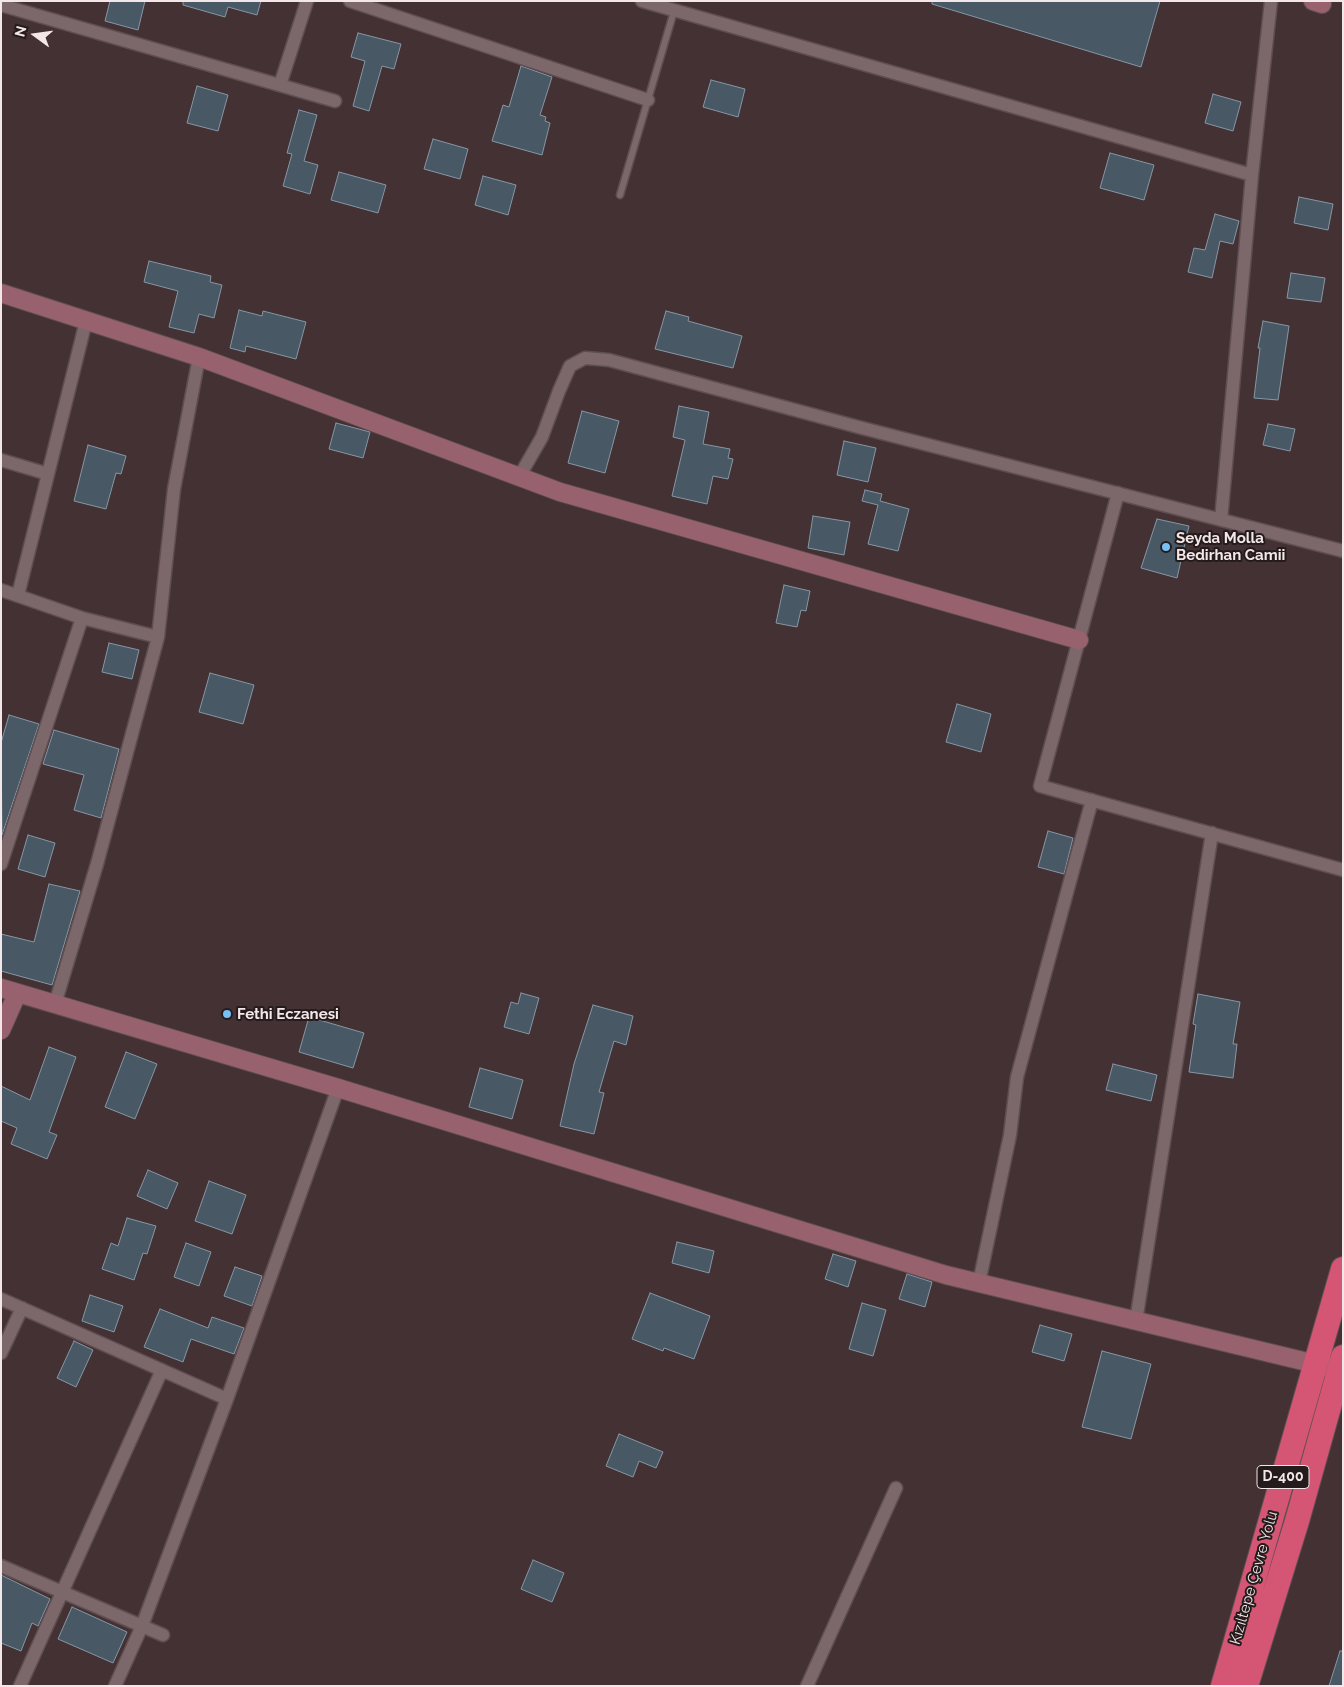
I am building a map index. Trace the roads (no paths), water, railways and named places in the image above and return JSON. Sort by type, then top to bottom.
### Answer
[{"type":"highway","name":"Kızıltepe Çevre Yolu","points":[[1223,1686],[1343,1269]]},
{"type":"highway","name":"Kızıltepe Çevre Yolu","points":[[1246,1686],[1342,1366]]},
{"type":"street","points":[[280,85],[307,1]]},
{"type":"street","points":[[350,1],[648,100]]},
{"type":"street","points":[[642,1],[1252,176]]},
{"type":"street","points":[[1221,520],[1252,176],[1271,1]]},
{"type":"street","points":[[1,5],[335,101]]},
{"type":"street","points":[[1,293],[199,357],[560,492],[1079,640]]},
{"type":"street","points":[[18,595],[86,321]]},
{"type":"street","points":[[55,1004],[97,864],[158,637],[174,490],[199,357]]},
{"type":"street","points":[[519,477],[542,437],[558,391],[570,366],[585,358],[609,360],[862,428],[1343,551]]},
{"type":"street","points":[[1,460],[48,474]]},
{"type":"street","points":[[1118,493],[1040,786],[1343,870]]},
{"type":"street","points":[[1,590],[82,618],[158,637]]},
{"type":"street","points":[[1,864],[82,618]]},
{"type":"street","points":[[979,1283],[1010,1134],[1016,1077],[1092,800]]},
{"type":"street","points":[[1136,1321],[1212,833]]},
{"type":"street","points":[[1,1030],[9,991],[338,1088],[946,1275],[1316,1365],[1342,1366]]},
{"type":"street","points":[[115,1686],[142,1626],[227,1399],[338,1088]]},
{"type":"street","points":[[1,1299],[227,1399]]},
{"type":"street","points":[[1,1352],[22,1308]]},
{"type":"street","points":[[20,1686],[162,1370]]},
{"type":"street","points":[[807,1686],[896,1488]]},
{"type":"street","points":[[1,1566],[164,1635]]},
{"type":"lane","points":[[620,194],[674,11]]},
{"type":"place","name":"Seyda Molla Bedirhan Camii","points":[[1166,547]]},
{"type":"place","name":"Fethi Eczanesi","points":[[227,1014]]}]
